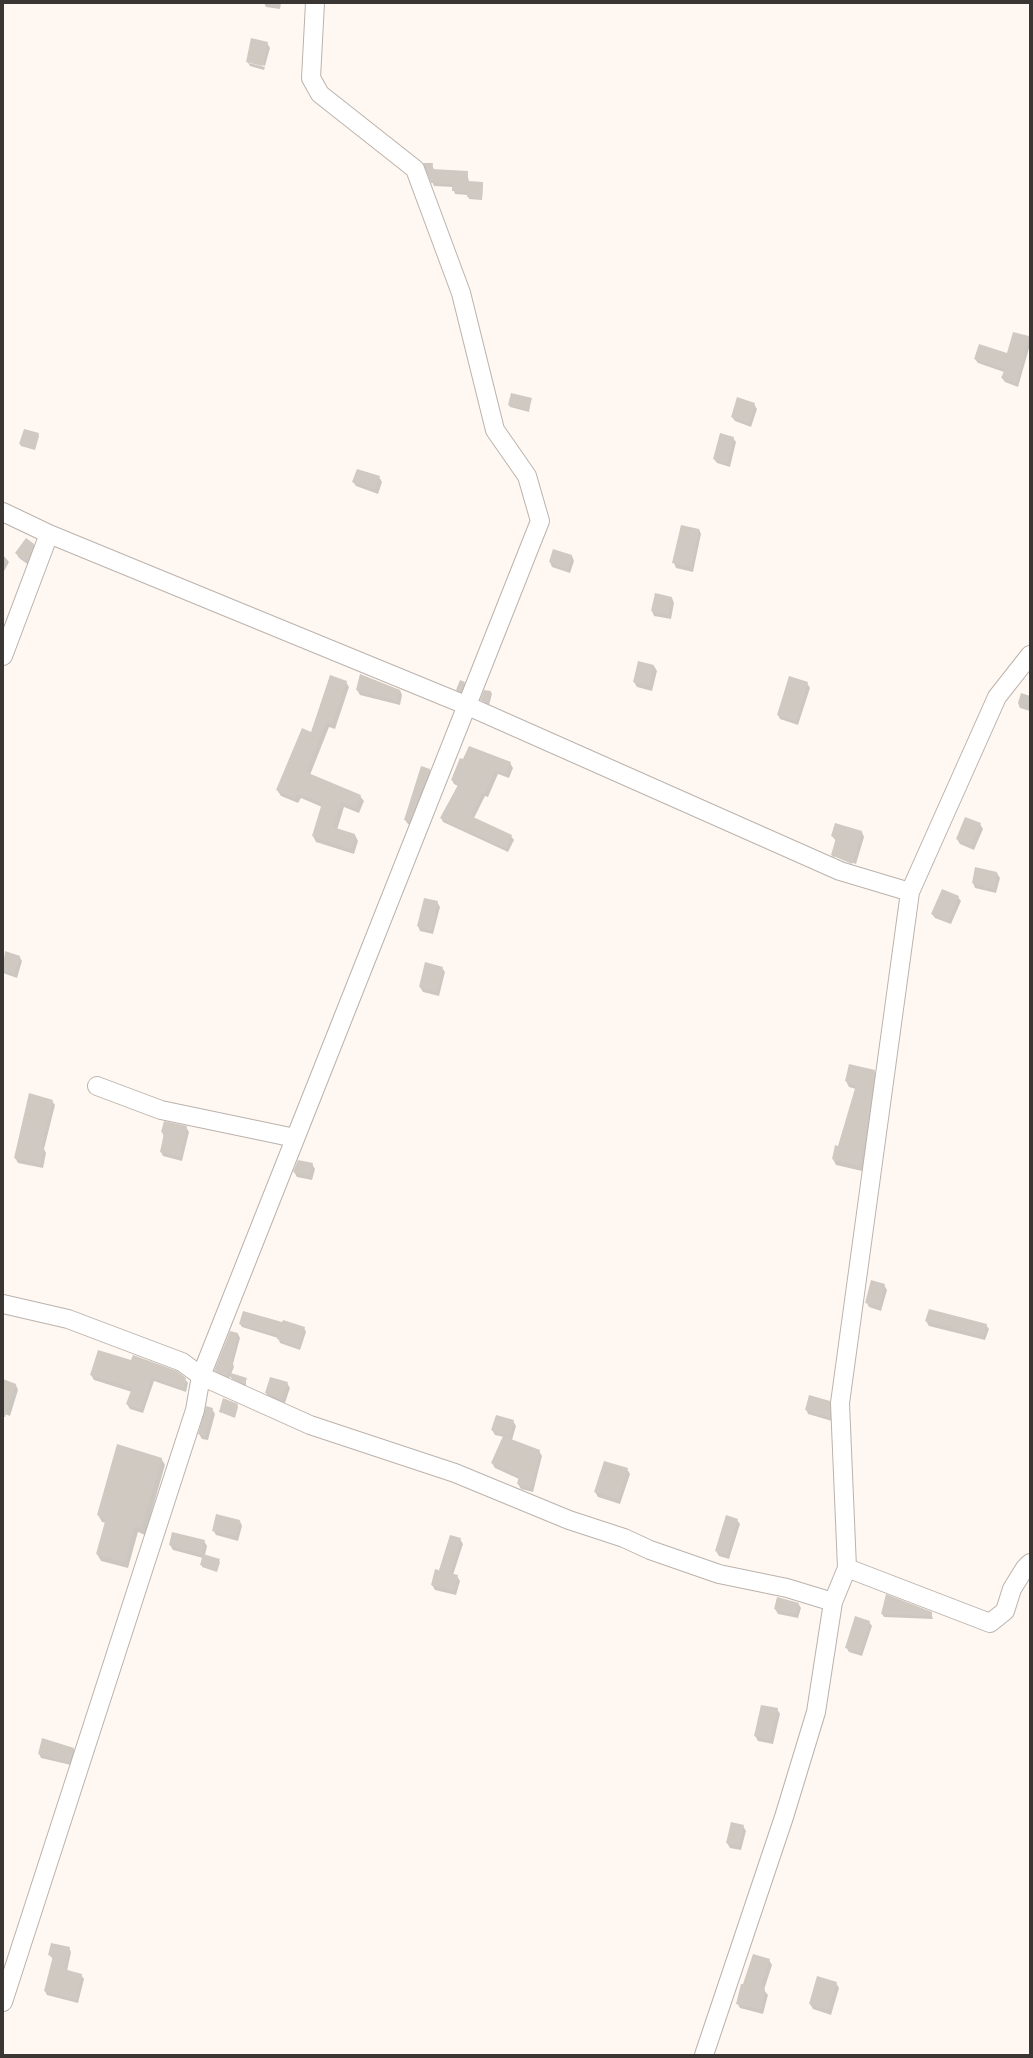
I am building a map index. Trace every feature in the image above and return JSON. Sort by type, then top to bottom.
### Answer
[{"type":"street","points":[[3,2002],[195,1410],[201,1376],[468,706],[540,521],[527,476],[495,430],[461,293],[440,231],[415,169],[320,94],[311,78],[315,3]]},
{"type":"street","points":[[3,512],[49,534],[468,706],[840,871],[910,892]]},
{"type":"street","points":[[3,656],[49,534]]},
{"type":"street","points":[[704,2055],[784,1818],[816,1712],[833,1602],[847,1568],[840,1404],[910,892],[997,697],[1030,655]]},
{"type":"street","points":[[97,1086],[161,1110],[295,1138]]},
{"type":"street","points":[[3,1304],[68,1319],[182,1362],[201,1376],[310,1425],[455,1473],[569,1520],[624,1538],[684,1562],[719,1574],[787,1588],[833,1602]]},
{"type":"street","points":[[847,1568],[990,1622],[1005,1611],[1012,1589],[1025,1568],[1030,1563]]},
{"type":"building","points":[[251,38],[268,42],[262,66],[246,62]]},
{"type":"building","points":[[423,163],[433,163],[432,169],[468,171],[467,192],[452,191],[452,184],[431,183]]},
{"type":"building","points":[[468,181],[483,182],[482,199],[467,197]]},
{"type":"building","points":[[1013,332],[1029,336],[1016,383],[1001,378],[1005,369],[974,359],[979,344],[1007,353]]},
{"type":"building","points":[[511,393],[532,398],[529,410],[508,405]]},
{"type":"building","points":[[737,397],[755,403],[749,423],[731,417]]},
{"type":"building","points":[[24,429],[39,433],[34,449],[19,444]]},
{"type":"building","points":[[720,433],[734,437],[727,463],[713,459]]},
{"type":"building","points":[[357,469],[380,476],[375,489],[352,482]]},
{"type":"building","points":[[681,525],[699,529],[691,567],[672,563]]},
{"type":"building","points":[[26,538],[34,544],[27,562],[15,553]]},
{"type":"building","points":[[553,549],[572,555],[568,569],[549,562]]},
{"type":"building","points":[[655,593],[672,597],[668,615],[651,611]]},
{"type":"building","points":[[638,661],[654,665],[649,686],[633,682]]},
{"type":"building","points":[[360,674],[400,690],[397,701],[356,690]]},
{"type":"building","points":[[330,675],[347,681],[332,724],[326,722],[306,772],[361,795],[356,808],[341,802],[333,827],[355,834],[351,849],[312,836],[322,803],[297,793],[295,798],[276,790],[302,728],[311,732]]},
{"type":"building","points":[[789,676],[808,682],[796,721],[777,715]]},
{"type":"building","points":[[460,680],[465,682],[461,692],[456,690]]},
{"type":"building","points":[[484,690],[491,691],[488,703],[480,700]]},
{"type":"building","points":[[469,746],[511,762],[506,774],[495,770],[485,793],[482,792],[471,816],[512,835],[506,848],[440,818],[459,783],[451,780],[460,758],[463,759]]},
{"type":"building","points":[[421,766],[430,769],[410,821],[404,820]]},
{"type":"building","points":[[965,817],[981,823],[971,846],[956,839]]},
{"type":"building","points":[[835,823],[862,831],[852,864],[831,855],[836,838],[831,836]]},
{"type":"building","points":[[975,867],[997,872],[994,889],[972,883]]},
{"type":"building","points":[[942,889],[959,896],[948,921],[931,914]]},
{"type":"building","points":[[424,898],[438,901],[431,930],[417,926]]},
{"type":"building","points":[[5,951],[20,956],[14,974],[3,970]]},
{"type":"building","points":[[425,962],[443,967],[437,992],[419,987]]},
{"type":"building","points":[[849,1064],[875,1070],[865,1141],[859,1166],[832,1159],[835,1145],[838,1146],[856,1085],[845,1081]]},
{"type":"building","points":[[29,1093],[53,1100],[41,1146],[44,1147],[41,1164],[14,1158]]},
{"type":"building","points":[[164,1121],[187,1126],[180,1157],[160,1152],[164,1133],[161,1132]]},
{"type":"building","points":[[298,1160],[313,1163],[310,1176],[293,1172]]},
{"type":"building","points":[[871,1280],[885,1284],[879,1306],[865,1303]]},
{"type":"building","points":[[929,1309],[987,1324],[983,1336],[925,1321]]},
{"type":"building","points":[[243,1311],[282,1322],[283,1320],[305,1327],[298,1347],[277,1339],[278,1335],[239,1324]]},
{"type":"building","points":[[230,1331],[238,1333],[231,1362],[233,1363],[227,1376],[214,1371]]},
{"type":"building","points":[[98,1350],[131,1360],[133,1355],[177,1371],[186,1378],[183,1388],[152,1377],[141,1409],[126,1404],[132,1388],[90,1375]]},
{"type":"building","points":[[231,1373],[247,1378],[245,1384],[230,1377]]},
{"type":"building","points":[[270,1377],[288,1382],[282,1399],[265,1393]]},
{"type":"building","points":[[3,1379],[16,1384],[5,1417],[3,1417]]},
{"type":"building","points":[[809,1395],[830,1401],[830,1417],[805,1410]]},
{"type":"building","points":[[223,1398],[238,1404],[234,1416],[219,1412]]},
{"type":"building","points":[[206,1406],[213,1408],[205,1436],[198,1434]]},
{"type":"building","points":[[496,1415],[514,1420],[509,1436],[491,1430]]},
{"type":"building","points":[[503,1436],[540,1450],[531,1488],[517,1484],[519,1476],[491,1463]]},
{"type":"building","points":[[117,1444],[162,1458],[141,1528],[134,1526],[125,1562],[96,1554],[106,1518],[97,1515]]},
{"type":"building","points":[[604,1461],[628,1468],[618,1499],[594,1492]]},
{"type":"building","points":[[216,1514],[240,1520],[236,1536],[212,1531]]},
{"type":"building","points":[[726,1515],[738,1519],[727,1555],[715,1551]]},
{"type":"building","points":[[172,1532],[205,1540],[202,1554],[169,1545]]},
{"type":"building","points":[[450,1535],[461,1538],[450,1573],[458,1575],[454,1591],[431,1585],[435,1569],[448,1573],[439,1570]]},
{"type":"building","points":[[203,1554],[220,1559],[216,1571],[200,1565]]},
{"type":"building","points":[[886,1594],[932,1612],[932,1616],[881,1614]]},
{"type":"building","points":[[777,1597],[799,1603],[796,1614],[774,1609]]},
{"type":"building","points":[[855,1616],[870,1621],[860,1652],[845,1648]]},
{"type":"building","points":[[761,1705],[778,1708],[770,1740],[754,1736]]},
{"type":"building","points":[[42,1738],[74,1748],[69,1762],[38,1754]]},
{"type":"building","points":[[731,1822],[744,1825],[739,1846],[726,1843]]},
{"type":"building","points":[[51,1943],[70,1947],[64,1969],[82,1974],[76,2000],[44,1991],[53,1956],[48,1955]]},
{"type":"building","points":[[753,1954],[770,1959],[760,1988],[765,1989],[761,2009],[736,2004],[741,1984],[743,1984]]},
{"type":"building","points":[[817,1976],[837,1982],[828,2010],[809,2004]]}]
